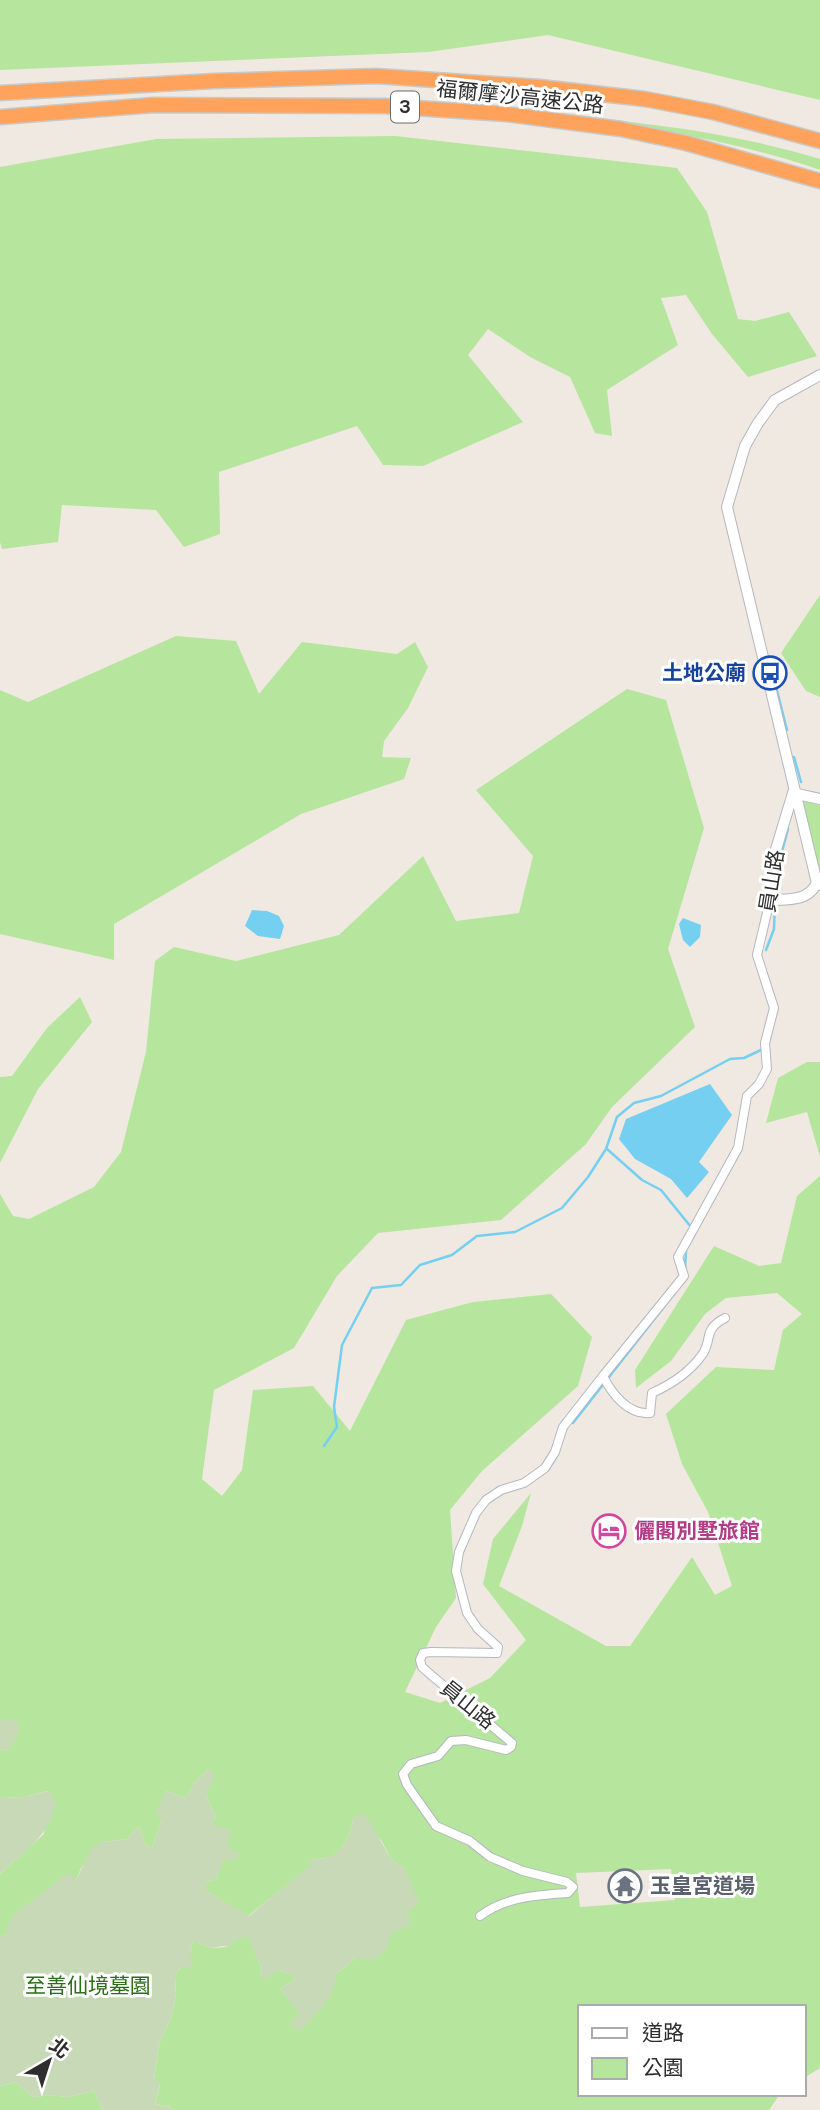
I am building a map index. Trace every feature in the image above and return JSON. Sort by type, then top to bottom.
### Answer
[{"type":"highway","name":"福爾摩沙高速公路","points":[[0,93],[214,81],[376,76],[645,99],[713,112],[820,141]]},
{"type":"highway","name":"福爾摩沙高速公路","points":[[0,117],[153,105],[385,106],[493,113],[621,129],[686,143],[820,182]]},
{"type":"highway","points":[[787,131],[820,135]]},
{"type":"street","name":"員山路","points":[[480,1916],[500,1905],[528,1896],[568,1893],[573,1887],[490,1857],[470,1841],[436,1826],[407,1785],[402,1774],[411,1764],[438,1756],[451,1741],[466,1740],[506,1750],[512,1747],[512,1743],[422,1667],[420,1660],[423,1653],[431,1651],[496,1653],[498,1647],[478,1629],[467,1613],[456,1571],[459,1552],[476,1513],[486,1500],[501,1490],[524,1483],[545,1468],[555,1452],[562,1427],[684,1276],[678,1257],[738,1148],[747,1096],[759,1084],[768,1069],[765,1043],[774,1007],[757,955],[774,900],[771,866],[793,793],[727,507],[745,446],[758,423],[775,400],[820,375]]},
{"type":"street","points":[[774,900],[804,898],[818,884],[793,793],[820,799]]},
{"type":"street","points":[[603,1376],[610,1390],[631,1409],[650,1413],[652,1393],[674,1383],[685,1373],[704,1353],[708,1332],[724,1318]]},
{"type":"green space","points":[[0,0],[820,0],[820,100],[548,35],[428,52],[0,70]]},
{"type":"green space","points":[[598,118],[682,129],[764,144],[820,159],[820,170],[738,146]]},
{"type":"green space","points":[[395,136],[677,168],[707,212],[738,319],[755,321],[789,312],[817,356],[748,377],[712,334],[686,295],[661,298],[678,345],[607,390],[612,436],[595,433],[570,377],[530,357],[488,329],[468,355],[523,422],[423,466],[383,465],[357,426],[219,472],[220,534],[184,547],[156,510],[62,505],[58,542],[2,549],[0,167],[156,139]]},
{"type":"green space","points":[[820,595],[820,697],[806,691],[781,653]]},
{"type":"green space","points":[[176,636],[236,641],[259,694],[302,642],[397,654],[415,642],[428,667],[408,708],[384,741],[382,757],[411,758],[404,779],[301,814],[114,924],[114,960],[0,934],[0,690],[28,702]]},
{"type":"green space","points":[[627,689],[666,700],[704,828],[668,949],[695,1027],[612,1107],[586,1144],[501,1220],[378,1233],[337,1276],[294,1348],[214,1390],[202,1479],[222,1496],[242,1470],[253,1390],[313,1386],[350,1431],[406,1320],[473,1302],[551,1294],[592,1337],[578,1386],[482,1471],[450,1510],[456,1598],[436,1627],[405,1692],[440,1703],[490,1678],[526,1640],[483,1584],[493,1539],[531,1493],[522,1526],[499,1586],[606,1646],[630,1646],[692,1557],[715,1595],[732,1586],[708,1512],[682,1464],[666,1414],[716,1367],[774,1370],[783,1330],[802,1314],[777,1293],[726,1298],[705,1314],[671,1361],[636,1388],[635,1370],[714,1246],[759,1266],[781,1263],[797,1196],[820,1176],[820,2068],[806,2077],[806,2005],[578,2005],[578,2096],[779,2096],[769,2110],[173,2110],[171,2107],[155,2104],[160,2085],[154,2080],[159,2044],[172,2015],[176,1994],[175,1976],[190,1952],[193,1941],[212,1948],[228,1947],[236,1939],[248,1935],[262,1970],[259,1974],[278,1970],[292,1975],[295,1980],[280,1989],[300,2013],[300,2031],[330,1995],[335,1975],[357,1957],[386,1948],[389,1937],[405,1914],[406,1870],[391,1859],[381,1840],[354,1817],[347,1839],[337,1853],[310,1861],[313,1864],[248,1916],[206,1891],[206,1882],[216,1879],[226,1848],[211,1824],[216,1817],[206,1796],[208,1769],[194,1783],[186,1798],[166,1791],[162,1819],[152,1849],[145,1844],[139,1827],[127,1839],[102,1842],[81,1868],[76,1880],[9,1933],[0,1937],[0,1874],[44,1834],[48,1791],[25,1797],[0,1798],[0,1749],[7,1751],[0,1720],[0,1194],[13,1216],[29,1219],[94,1187],[121,1152],[146,1052],[155,961],[174,947],[236,961],[339,935],[423,856],[456,921],[519,913],[533,856],[476,790]],"holes":[[[671,1869],[675,1900],[580,1907],[576,1873]]]},
{"type":"green space","points":[[802,800],[820,805],[820,872]]},
{"type":"green space","points":[[80,997],[92,1022],[38,1089],[0,1163],[0,1077],[12,1076],[47,1028]]},
{"type":"green space","points":[[807,1062],[820,1062],[820,1157],[807,1112],[766,1123],[778,1078]]},
{"type":"green space","points":[[0,1720],[17,1720],[18,1736],[7,1751],[0,1749]]},
{"type":"green space","name":"至善仙境墓園","points":[[208,1769],[215,1775],[206,1796],[216,1817],[212,1824],[232,1831],[226,1847],[239,1853],[237,1860],[224,1859],[216,1879],[206,1882],[206,1891],[249,1916],[312,1864],[309,1861],[336,1853],[347,1839],[354,1817],[365,1814],[391,1859],[406,1870],[419,1903],[406,1914],[412,1920],[405,1928],[392,1933],[386,1949],[377,1957],[371,1961],[357,1957],[335,1975],[335,1983],[328,1998],[300,2031],[291,2025],[299,2013],[280,1989],[295,1980],[292,1975],[278,1970],[266,1979],[258,1975],[262,1970],[248,1936],[236,1939],[229,1947],[212,1948],[193,1941],[190,1952],[193,1968],[180,1968],[175,1976],[176,1994],[172,2015],[159,2044],[154,2079],[160,2084],[155,2104],[171,2107],[173,2110],[103,2110],[94,2091],[68,2097],[33,2097],[15,2082],[0,2086],[0,1937],[9,1933],[6,1926],[16,1913],[68,1873],[76,1880],[91,1849],[102,1842],[127,1839],[139,1827],[145,1844],[152,1849],[162,1819],[155,1814],[166,1791],[186,1798],[194,1783]]},
{"type":"green space","points":[[49,1791],[56,1803],[48,1825],[34,1843],[0,1874],[0,1798],[25,1797]]},
{"type":"green space","points":[[15,2082],[33,2097],[68,2097],[94,2091],[103,2110],[0,2110],[0,2086]]},
{"type":"water","points":[[252,910],[267,911],[279,916],[284,926],[280,939],[258,936],[245,926]]},
{"type":"water","points":[[683,918],[701,925],[700,937],[690,947],[683,940],[679,924]]},
{"type":"water","points":[[710,1084],[732,1115],[699,1162],[709,1172],[687,1198],[671,1179],[635,1159],[619,1139],[626,1119]]},
{"type":"waterway","points":[[771,667],[787,730]]},
{"type":"waterway","points":[[794,757],[801,782]]},
{"type":"waterway","points":[[775,896],[776,874],[788,829]]},
{"type":"waterway","points":[[766,950],[774,929],[775,902]]},
{"type":"waterway","points":[[324,1446],[337,1427],[334,1407],[342,1345],[372,1288],[401,1285],[420,1265],[452,1255],[477,1236],[515,1232],[562,1208],[588,1177],[606,1149],[617,1117],[634,1103],[661,1096],[730,1059],[744,1058],[763,1049]]},
{"type":"waterway","points":[[607,1149],[642,1180],[661,1190],[691,1227]]},
{"type":"waterway","points":[[685,1269],[686,1251]]},
{"type":"waterway","points":[[573,1423],[674,1294]]},
{"type":"place","name":"土地公廟","points":[[770,673]]},
{"type":"place","name":"儷閣別墅旅館","points":[[609,1531]]},
{"type":"place","name":"玉皇宮道場","points":[[625,1886]]}]
